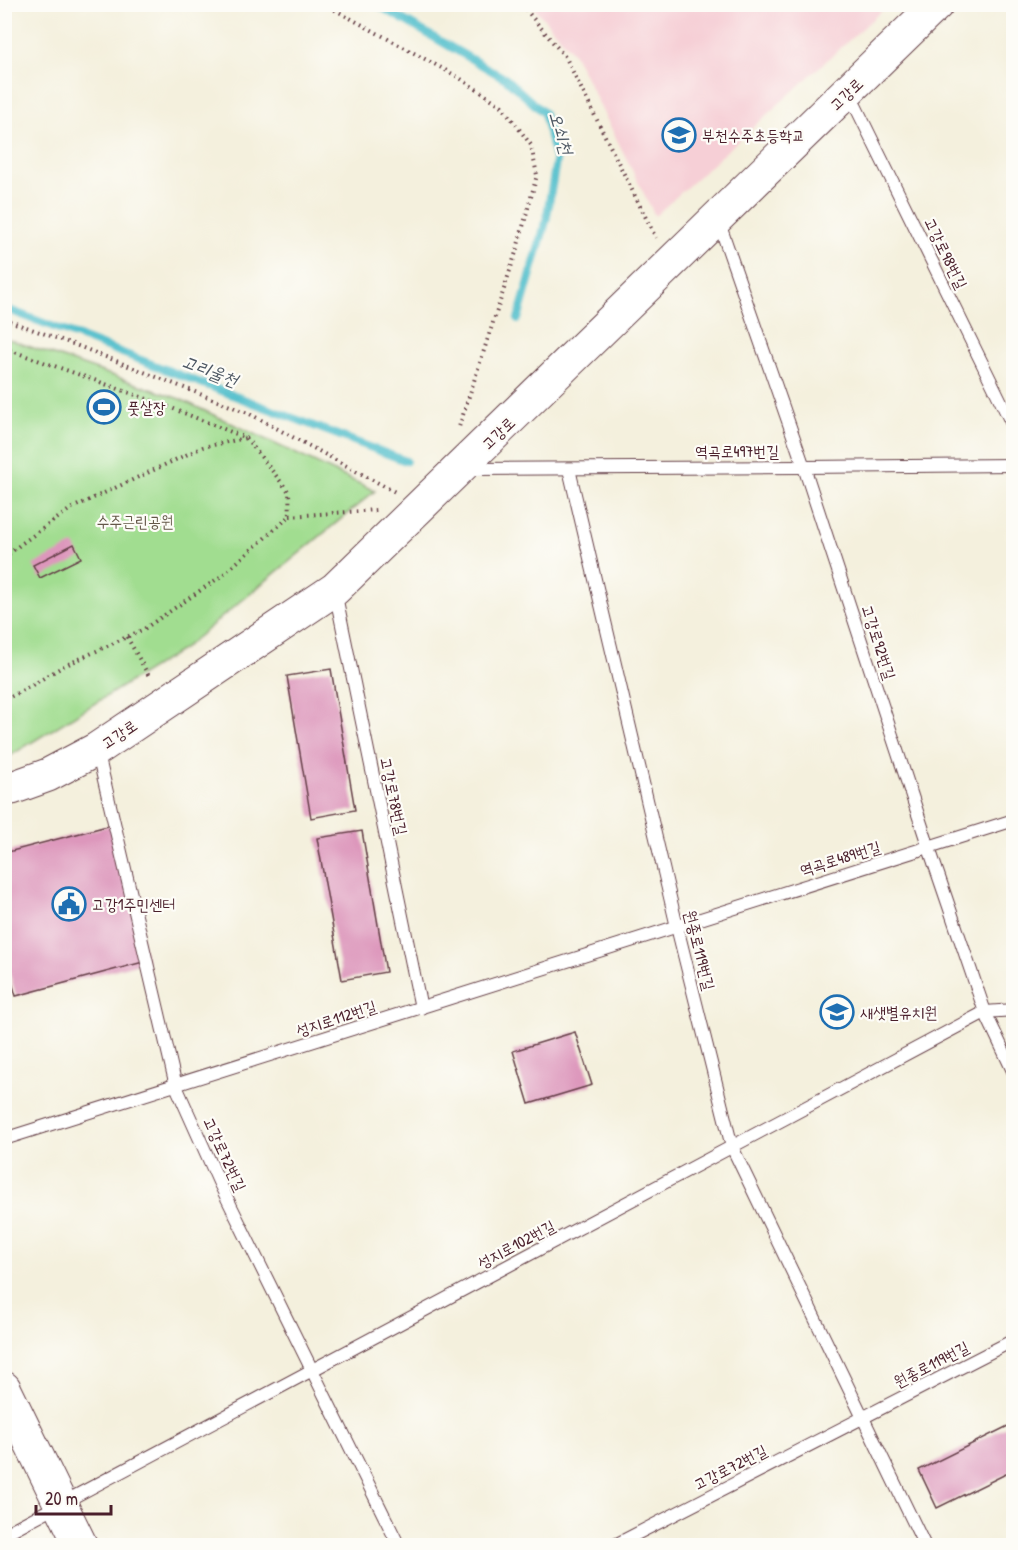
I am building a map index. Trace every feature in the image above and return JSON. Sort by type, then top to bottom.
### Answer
[{"type":"street","name":"고강로","points":[[7,790],[48,775],[97,748],[335,590],[937,4]]},
{"type":"street","points":[[4,1388],[81,1545]]},
{"type":"lane","name":"고강로98번길","points":[[848,92],[1014,428]]},
{"type":"lane","name":"고강로92번길","points":[[717,219],[804,467],[928,848],[985,1012],[1014,1073]]},
{"type":"lane","name":"역곡로497번길","points":[[460,469],[1014,465]]},
{"type":"lane","name":"원종로119번길","points":[[569,469],[677,927],[732,1147],[925,1545]]},
{"type":"lane","name":"고강로78번길","points":[[335,590],[421,1008]]},
{"type":"lane","name":"고강로72번길","points":[[97,748],[176,1086],[219,1182],[399,1545]]},
{"type":"lane","name":"역곡로489번길","points":[[677,927],[1014,820]]},
{"type":"lane","name":"성지로112번길","points":[[4,1139],[677,927]]},
{"type":"lane","points":[[985,1012],[1014,1010]]},
{"type":"lane","name":"성지로102번길","points":[[4,1534],[985,1012]]},
{"type":"lane","name":"원종로119번길","points":[[863,1417],[1014,1340]]},
{"type":"lane","name":"고강로72번길","points":[[613,1545],[863,1417]]},
{"type":"path","points":[[324,4],[458,77],[502,106],[531,145],[537,175],[517,249],[457,435]]},
{"type":"path","points":[[523,4],[566,58],[670,265]]},
{"type":"path","points":[[4,319],[248,413],[421,507]]},
{"type":"path","points":[[4,348],[164,405],[246,438],[289,492],[290,516]]},
{"type":"path","points":[[4,558],[72,508],[203,447],[246,438]]},
{"type":"path","points":[[4,700],[62,667],[144,629],[219,578],[290,516],[421,507]]},
{"type":"path","points":[[127,637],[164,704]]},
{"type":"shaded area","name":"부천수주초등학교","points":[[532,5],[888,5],[655,216],[574,54]]},
{"type":"green space","name":"수주근린공원","points":[[5,338],[180,399],[375,491],[183,649],[5,759]]},
{"type":"building","points":[[74,544],[81,558],[40,578],[33,565]]},
{"type":"building","points":[[331,669],[355,810],[311,818],[287,676]]},
{"type":"building","name":"고강1주민센터","points":[[115,824],[147,961],[16,996],[4,955],[4,853]]},
{"type":"building","points":[[362,831],[386,972],[342,980],[317,838]]},
{"type":"building","points":[[575,1032],[592,1085],[529,1104],[513,1051]]},
{"type":"building","points":[[1014,1423],[1014,1470],[937,1508],[919,1470]]},
{"type":"waterway","name":"오쇠천","points":[[376,4],[506,79],[544,113],[556,161],[546,221],[518,319]]},
{"type":"waterway","name":"고리울천","points":[[4,308],[406,461]]},
{"type":"place","name":"부천수주초등학교","points":[[679,135]]},
{"type":"place","name":"풋살장","points":[[104,407]]},
{"type":"place","name":"고강1주민센터","points":[[69,904]]},
{"type":"place","name":"새샛별유치원","points":[[837,1012]]}]
